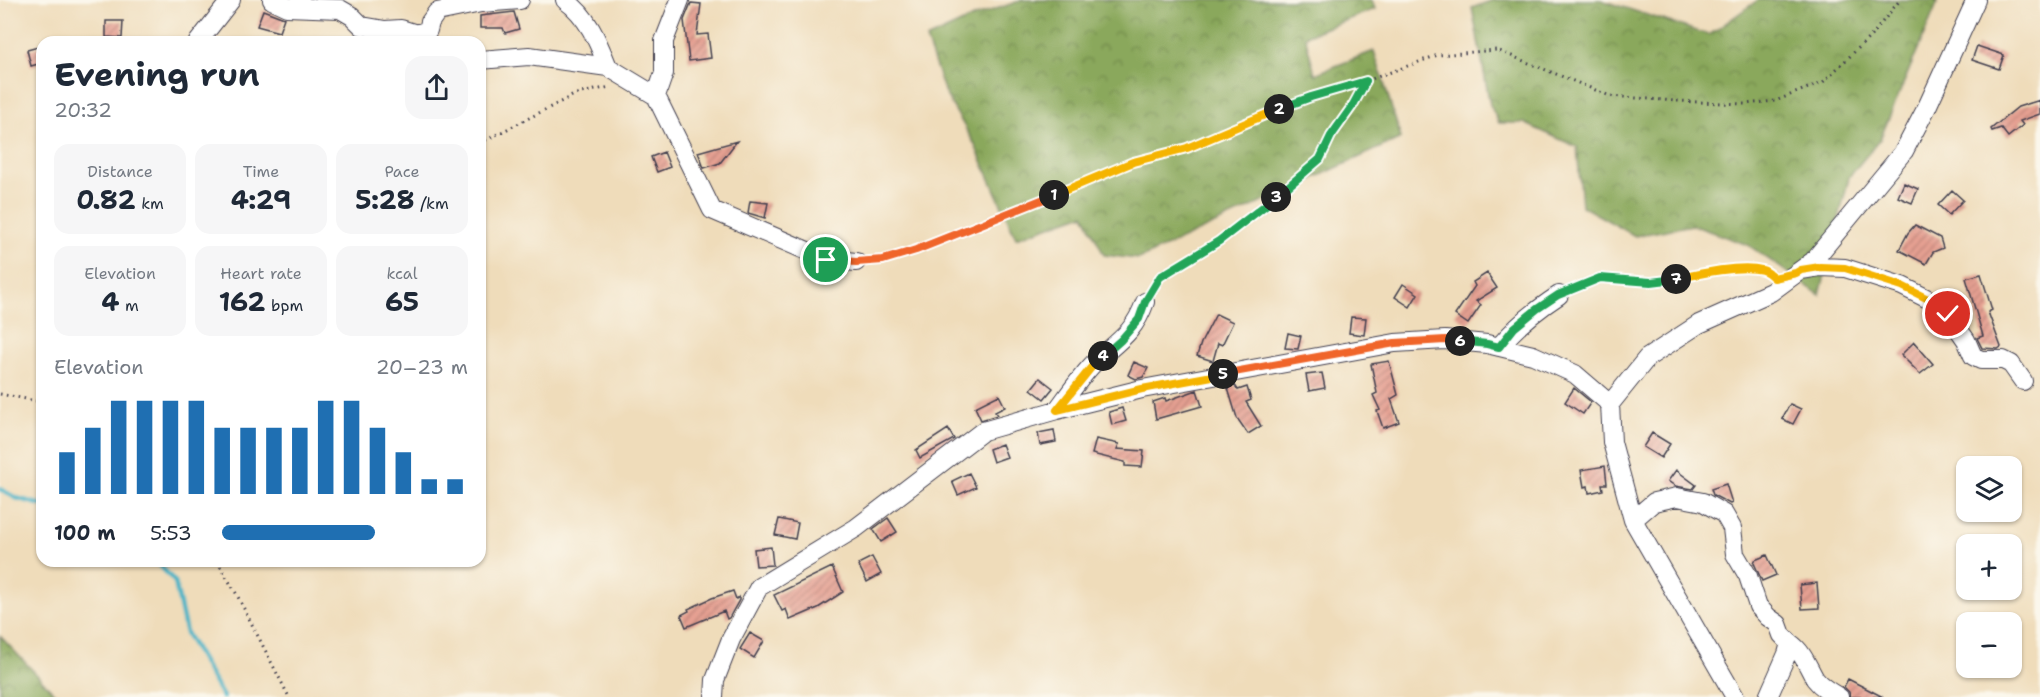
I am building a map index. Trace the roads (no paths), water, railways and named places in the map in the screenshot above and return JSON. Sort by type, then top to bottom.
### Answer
[{"type":"street","points":[[203,36],[231,0]]},
{"type":"street","points":[[272,0],[287,7],[340,9],[362,26],[385,30],[401,29],[417,34],[428,30],[437,12],[455,7],[520,0]]},
{"type":"street","points":[[565,0],[574,6],[596,35],[608,67]]},
{"type":"street","points":[[656,96],[664,73],[664,41],[680,0]]},
{"type":"street","points":[[1735,697],[1633,520],[1612,442],[1610,404],[1647,358],[1699,324],[1771,292],[1813,261],[1904,151],[1927,107],[1976,0]]},
{"type":"street","points":[[486,60],[529,56],[608,67],[656,96],[712,210],[826,260],[856,262]]},
{"type":"street","points":[[1799,271],[1820,267],[1845,268],[1902,286],[1930,300],[1948,314],[1973,356],[1981,360],[2003,360],[2011,364],[2023,381]]},
{"type":"street","points":[[1499,347],[1514,328],[1558,295]]},
{"type":"street","points":[[1057,410],[1094,364],[1121,340],[1139,319],[1145,302]]},
{"type":"street","points":[[714,697],[715,680],[731,639],[759,587],[856,528],[983,431],[1142,389],[1395,343],[1445,340],[1487,344],[1533,355],[1575,374],[1610,404]]},
{"type":"street","points":[[1633,520],[1653,502],[1677,497],[1703,502],[1724,514],[1732,528],[1735,554],[1748,576],[1758,606],[1778,624],[1782,635],[1800,650],[1816,680],[1839,697]]},
{"type":"street","points":[[1768,697],[1790,643]]},
{"type":"waterway","points":[[0,489],[16,498],[36,503]]},
{"type":"waterway","points":[[161,567],[175,582],[186,633],[223,697]]}]
